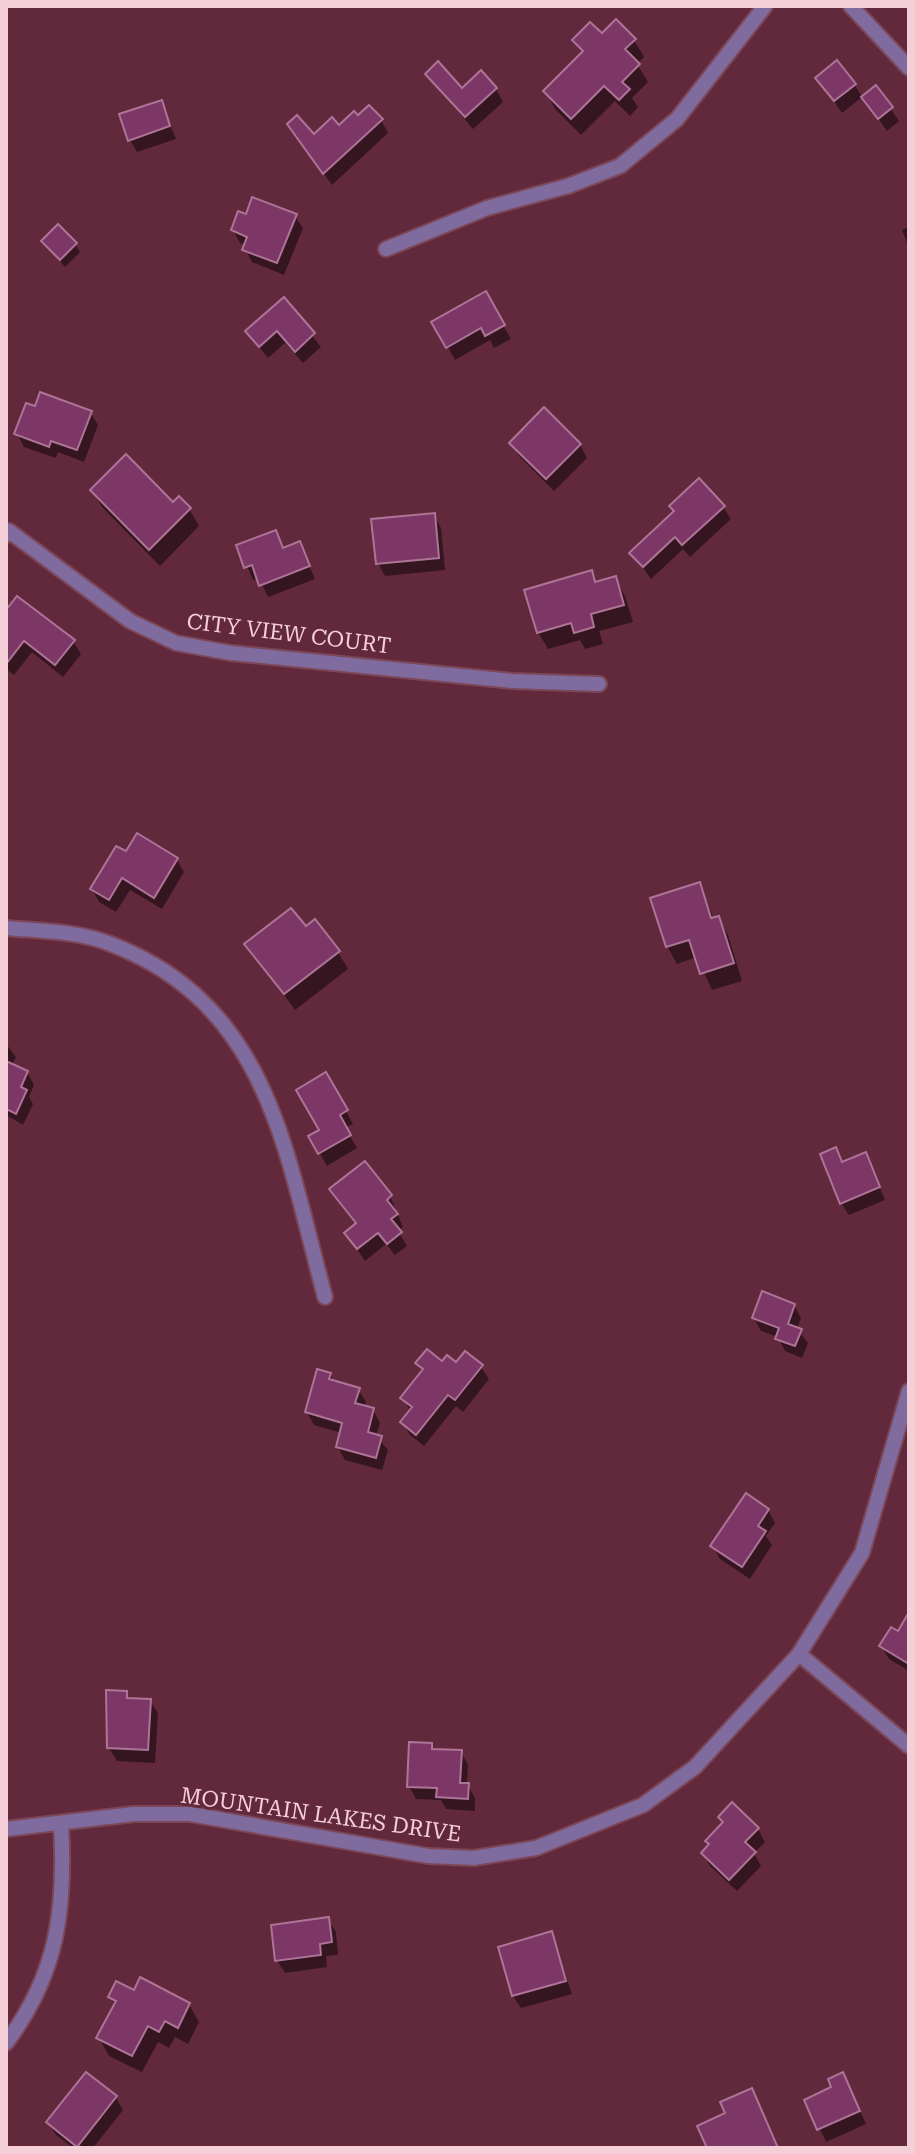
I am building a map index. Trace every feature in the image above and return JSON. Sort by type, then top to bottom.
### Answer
[{"type":"street","points":[[386,249],[487,208],[568,186],[620,166],[677,119],[765,6]]},
{"type":"street","points":[[851,6],[909,68]]},
{"type":"street","name":"CITY VIEW COURT","points":[[7,533],[130,621],[176,643],[231,653],[512,681],[599,684]]},
{"type":"street","points":[[6,928],[62,932],[106,942],[150,961],[193,990],[224,1021],[251,1062],[277,1123],[325,1297]]},
{"type":"street","name":"MOUNTAIN LAKES DRIVE","points":[[6,1829],[134,1814],[190,1814],[428,1856],[474,1858],[536,1848],[643,1805],[695,1767],[799,1654],[862,1553],[909,1391]]},
{"type":"street","points":[[799,1654],[909,1746]]},
{"type":"street","points":[[6,2043],[32,2009],[60,1917],[64,1876],[61,1824]]},
{"type":"building","points":[[616,19],[636,39],[625,49],[640,64],[622,82],[630,89],[619,100],[604,86],[571,119],[543,91],[583,51],[572,40],[590,22],[602,33]]},
{"type":"building","points":[[837,60],[856,84],[834,101],[815,78]]},
{"type":"building","points":[[438,61],[462,88],[481,70],[497,88],[465,117],[425,74]]},
{"type":"building","points":[[876,85],[893,107],[878,119],[861,97]]},
{"type":"building","points":[[162,100],[170,126],[128,141],[119,114]]},
{"type":"building","points":[[369,105],[383,119],[323,174],[287,124],[297,115],[314,134],[332,117],[339,125],[354,111],[358,115]]},
{"type":"building","points":[[252,197],[297,214],[277,263],[242,250],[247,237],[231,230],[238,211],[246,214]]},
{"type":"building","points":[[58,224],[77,243],[60,260],[41,241]]},
{"type":"building","points":[[486,291],[505,325],[485,336],[481,328],[446,348],[431,322]]},
{"type":"building","points":[[284,297],[315,333],[295,352],[277,331],[259,347],[245,331]]},
{"type":"building","points":[[40,392],[92,411],[77,450],[51,441],[49,447],[14,434],[26,403],[35,406]]},
{"type":"building","points":[[544,407],[581,444],[546,479],[509,443]]},
{"type":"building","points":[[126,454],[173,502],[179,496],[191,508],[149,550],[90,490]]},
{"type":"building","points":[[699,478],[725,506],[682,545],[675,537],[643,567],[629,553],[674,511],[669,506]]},
{"type":"building","points":[[435,513],[439,558],[376,564],[371,519]]},
{"type":"building","points":[[276,530],[283,548],[300,541],[310,566],[259,586],[252,565],[244,568],[236,545]]},
{"type":"building","points":[[592,570],[595,582],[616,576],[624,605],[591,614],[594,627],[574,633],[571,623],[537,633],[524,590]]},
{"type":"building","points":[[17,596],[75,640],[55,665],[24,641],[6,664],[6,610]]},
{"type":"building","points":[[137,833],[178,858],[154,898],[122,878],[109,900],[90,889],[116,846],[126,851]]},
{"type":"building","points":[[700,882],[711,918],[719,916],[734,963],[700,974],[689,940],[666,947],[650,898]]},
{"type":"building","points":[[291,908],[306,926],[315,919],[340,951],[284,994],[244,944]]},
{"type":"building","points":[[6,1061],[28,1071],[21,1087],[27,1090],[16,1114],[6,1109]]},
{"type":"building","points":[[326,1072],[348,1110],[340,1115],[351,1135],[318,1154],[308,1136],[319,1130],[296,1090]]},
{"type":"building","points":[[836,1147],[842,1162],[866,1152],[880,1187],[840,1204],[820,1154]]},
{"type":"building","points":[[365,1161],[392,1195],[387,1200],[398,1214],[391,1219],[402,1232],[387,1244],[378,1233],[357,1249],[344,1233],[356,1223],[329,1189]]},
{"type":"building","points":[[762,1291],[795,1304],[788,1324],[802,1329],[795,1346],[775,1339],[779,1328],[752,1318]]},
{"type":"building","points":[[427,1349],[442,1361],[447,1355],[456,1362],[465,1351],[483,1365],[455,1400],[448,1395],[416,1435],[400,1422],[412,1407],[400,1398],[423,1369],[415,1363]]},
{"type":"building","points":[[317,1369],[331,1373],[329,1379],[360,1388],[355,1403],[374,1408],[368,1432],[382,1436],[376,1458],[336,1447],[342,1423],[305,1412]]},
{"type":"building","points":[[746,1493],[769,1509],[758,1526],[766,1531],[742,1567],[710,1546]]},
{"type":"building","points":[[909,1612],[909,1664],[879,1646],[891,1627],[898,1631]]},
{"type":"building","points":[[106,1690],[127,1691],[127,1698],[151,1699],[148,1750],[107,1748]]},
{"type":"building","points":[[409,1742],[432,1743],[432,1749],[462,1750],[460,1783],[469,1783],[468,1799],[436,1797],[437,1788],[407,1787]]},
{"type":"building","points":[[732,1802],[759,1828],[745,1842],[756,1852],[729,1880],[701,1853],[709,1844],[705,1841],[723,1822],[718,1817]]},
{"type":"building","points":[[329,1917],[332,1942],[320,1944],[321,1955],[275,1961],[271,1925]]},
{"type":"building","points":[[552,1931],[566,1981],[512,1996],[498,1947]]},
{"type":"building","points":[[140,1977],[190,2003],[178,2028],[165,2021],[159,2032],[148,2026],[132,2056],[96,2038],[116,2001],[108,1997],[116,1981],[134,1990]]},
{"type":"building","points":[[86,2072],[117,2096],[77,2147],[46,2122]]},
{"type":"building","points":[[843,2072],[860,2111],[817,2130],[804,2100],[831,2087],[828,2079]]},
{"type":"building","points":[[752,2088],[778,2148],[707,2148],[697,2126],[725,2113],[720,2102]]}]
